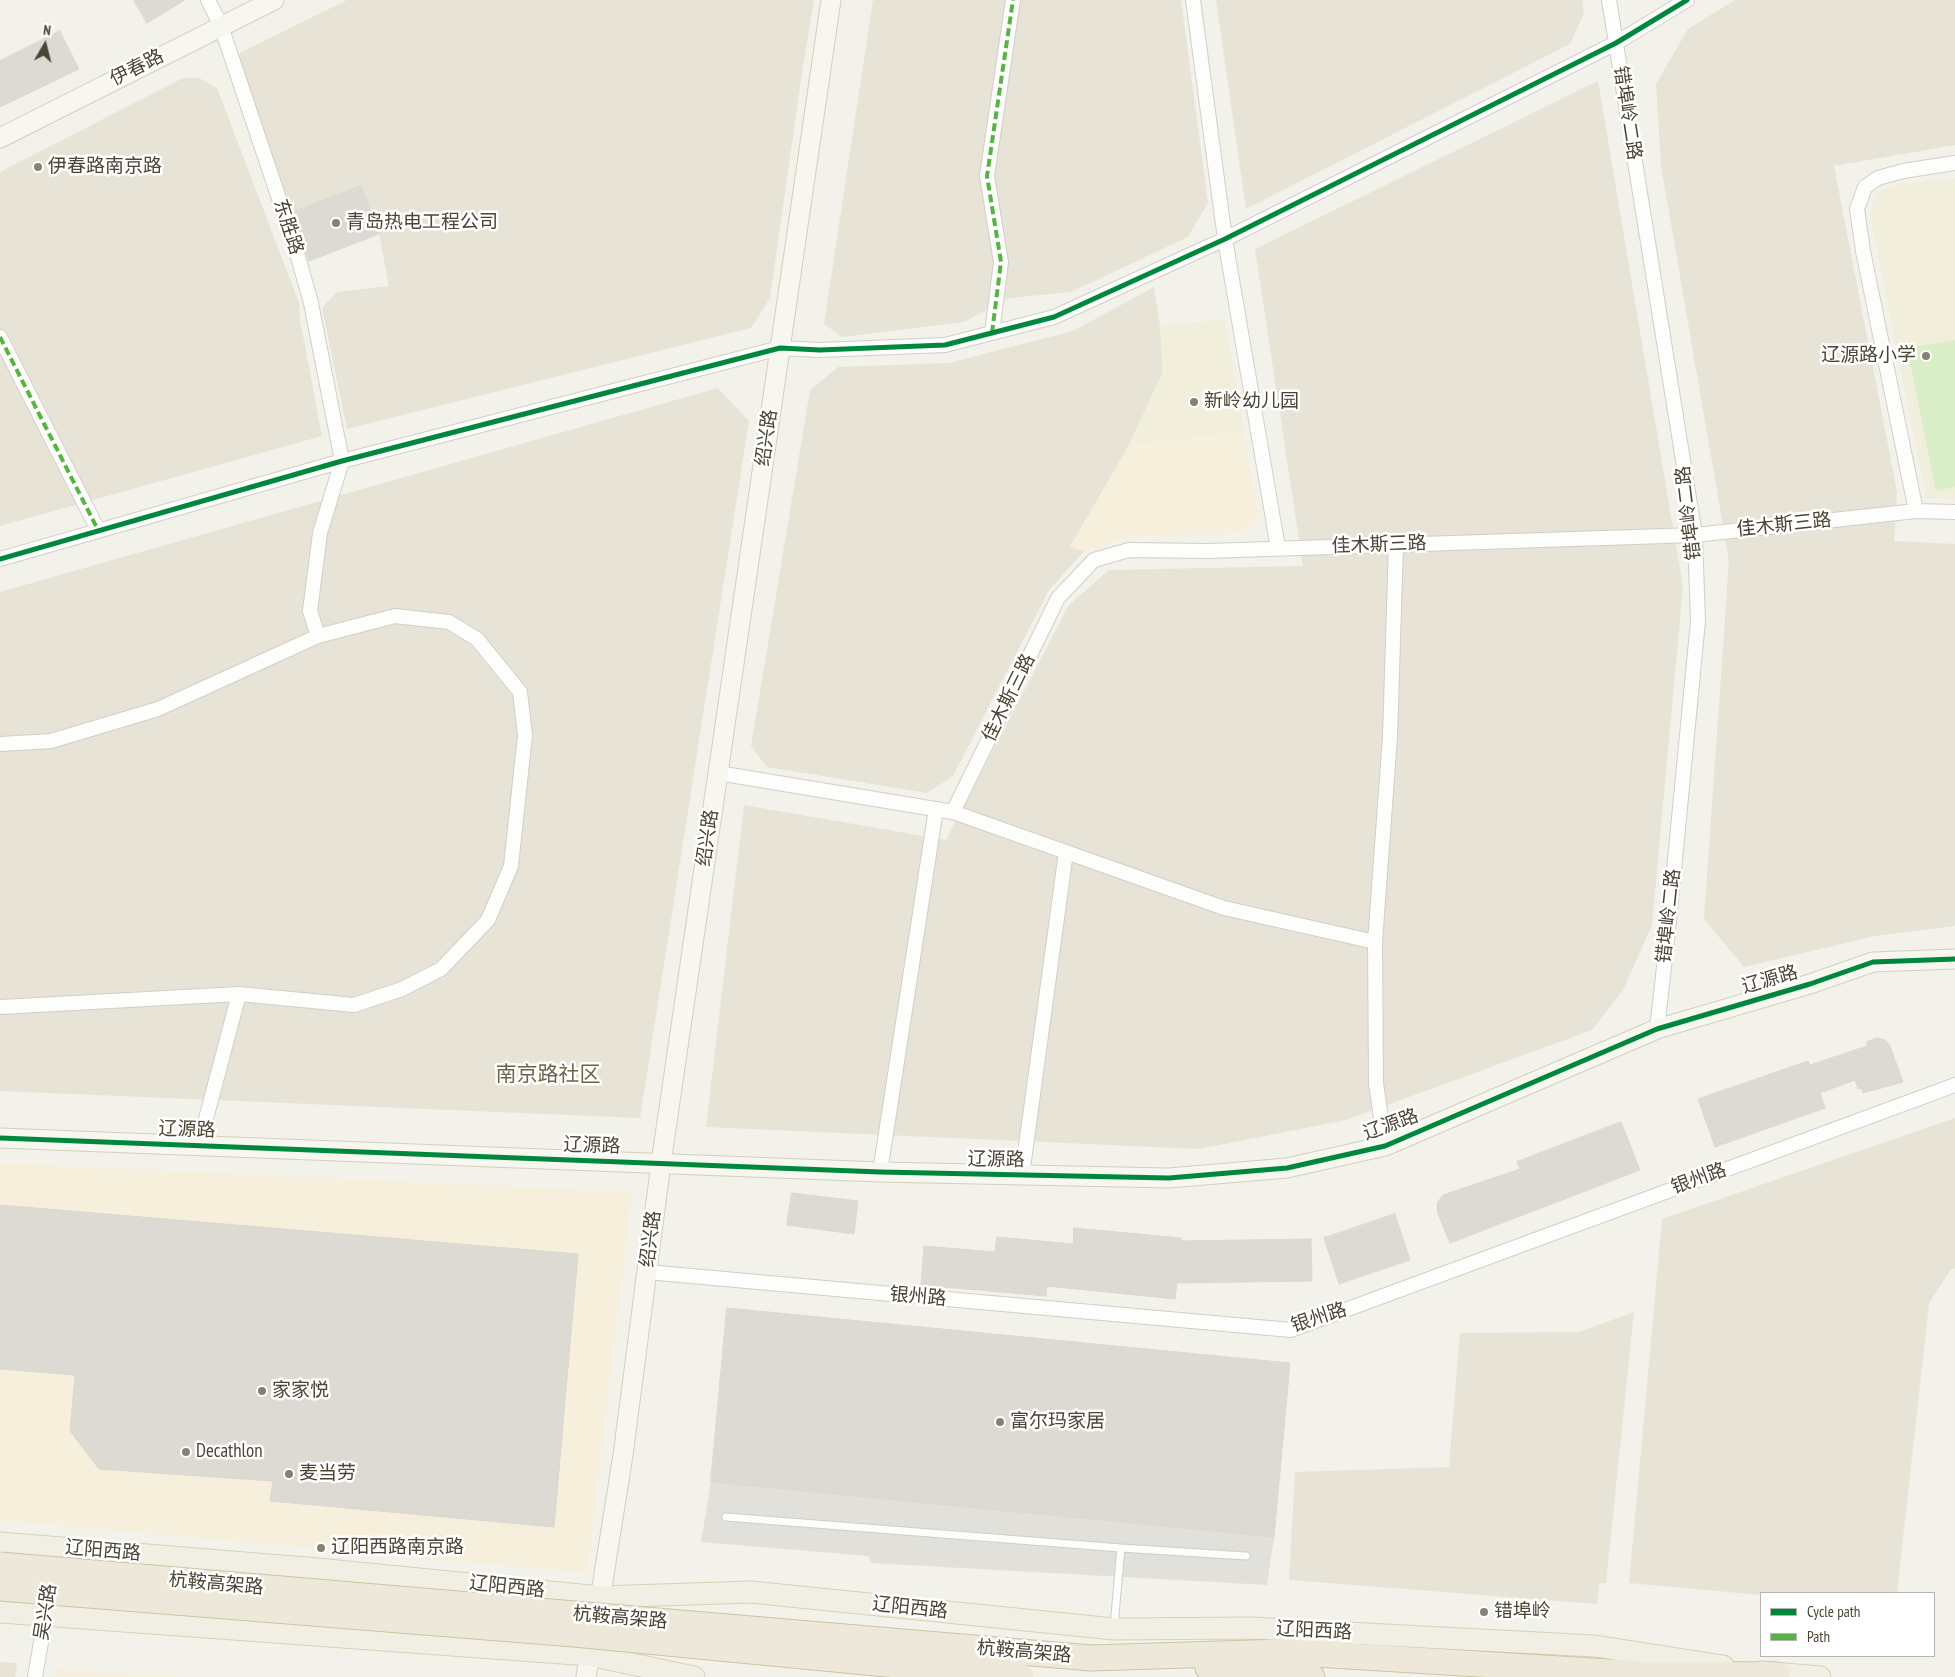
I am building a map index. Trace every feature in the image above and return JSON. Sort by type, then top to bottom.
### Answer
[{"type":"highway","name":"杭鞍高架路","points":[[0,1565],[1090,1658]]},
{"type":"highway","name":"杭鞍高架路","points":[[0,1588],[574,1634],[1021,1677]]},
{"type":"highway","points":[[1090,1658],[1282,1652],[1642,1674],[1777,1675]]},
{"type":"highway","points":[[1090,1658],[1312,1677]]},
{"type":"main road","name":"辽阳西路","points":[[0,1543],[318,1569],[600,1596],[751,1592],[1114,1629],[1252,1628],[1595,1646],[1777,1675],[1820,1677]]},
{"type":"main road","points":[[0,1612],[589,1655],[694,1677]]},
{"type":"street","name":"东胜路","points":[[208,0],[221,26],[295,246],[311,303],[342,461]]},
{"type":"street","name":"伊春路","points":[[0,138],[274,0]]},
{"type":"street","name":"绍兴路","points":[[586,1677],[623,1455],[661,1163],[831,0]]},
{"type":"street","points":[[992,333],[1001,262],[987,176],[1013,0]]},
{"type":"street","points":[[1193,0],[1225,239],[1278,548]]},
{"type":"street","name":"错埠岭二路","points":[[1609,0],[1695,535],[1698,621],[1657,1029]]},
{"type":"street","points":[[0,558],[342,461],[780,348],[820,350],[945,345],[1054,317],[1225,239],[1616,43],[1687,0]]},
{"type":"street","points":[[1916,511],[1863,251],[1857,209],[1865,187],[1878,178],[1903,171],[1955,163]]},
{"type":"street","points":[[0,337],[98,530]]},
{"type":"street","points":[[318,636],[310,611],[320,533],[342,461]]},
{"type":"street","name":"佳木斯三路","points":[[953,812],[1058,598],[1094,560],[1130,550],[1208,551],[1695,535],[1916,511],[1955,512]]},
{"type":"street","points":[[1385,1146],[1376,1083],[1375,942],[1390,737],[1396,544]]},
{"type":"street","points":[[0,744],[52,741],[158,709],[318,636],[395,616],[450,622],[477,639],[520,692],[525,735],[511,866],[488,920],[441,969],[402,989],[354,1006],[239,994],[0,1007]]},
{"type":"street","points":[[718,773],[953,812],[1224,908],[1375,942]]},
{"type":"street","points":[[880,1172],[936,809]]},
{"type":"street","points":[[1022,1175],[1066,852]]},
{"type":"street","name":"辽源路","points":[[0,1138],[880,1172],[1179,1177],[1287,1168],[1385,1146],[1657,1029],[1810,984],[1874,962],[1955,959]]},
{"type":"street","points":[[199,1146],[239,994]]},
{"type":"street","name":"银州路","points":[[646,1272],[1292,1330],[1955,1085]]},
{"type":"street","name":"吴兴路","points":[[35,1677],[56,1547]]},
{"type":"lane","points":[[726,1517],[1246,1556]]},
{"type":"lane","points":[[1114,1629],[1121,1548]]},
{"type":"shaded area","points":[[347,0],[814,0],[770,298],[751,328],[347,429],[322,308],[337,292],[389,286],[379,234],[361,187],[293,212],[236,64],[240,53]]},
{"type":"shaded area","points":[[873,0],[1181,0],[1208,203],[1188,237],[1071,292],[1010,298],[964,322],[842,337],[824,324]]},
{"type":"shaded area","points":[[1216,0],[1582,0],[1584,13],[1570,44],[1246,209]]},
{"type":"shaded area","points":[[1735,0],[1955,0],[1955,145],[1834,166],[1897,492],[1894,541],[1955,544],[1955,926],[1875,936],[1744,967],[1704,919],[1729,561],[1661,166],[1656,84],[1688,29]]},
{"type":"shaded area","points":[[183,78],[199,78],[217,88],[299,303],[300,320],[322,436],[0,526],[0,172]]},
{"type":"shaded area","points":[[1598,81],[1683,587],[1652,925],[1623,990],[1592,1030],[1346,1120],[1199,1149],[706,1127],[744,805],[946,840],[1069,605],[1109,570],[1303,566],[1255,249]]},
{"type":"shaded area","name":"辽源路小学","points":[[1955,178],[1955,499],[1926,498],[1870,214],[1876,194],[1896,184]]},
{"type":"shaded area","points":[[1154,287],[1160,326],[1163,372],[1129,445],[1070,547],[1084,551],[1049,590],[953,776],[927,793],[767,767],[751,746],[810,390],[838,367],[949,363],[1073,331]]},
{"type":"shaded area","name":"新岭幼儿园","points":[[1225,319],[1244,432],[1129,445],[1163,372],[1160,326]]},
{"type":"shaded area","points":[[718,388],[749,421],[640,1118],[0,1091],[0,592]]},
{"type":"shaded area","points":[[1244,432],[1259,518],[1243,533],[1130,536],[1084,551],[1070,547],[1129,445]]},
{"type":"shaded area","points":[[1955,1118],[1955,1269],[1951,1269],[1929,1303],[1897,1592],[1760,1592],[1760,1595],[1629,1583],[1662,1219]]},
{"type":"shaded area","points":[[0,1163],[632,1192],[587,1573],[0,1520]]},
{"type":"shaded area","points":[[1634,1312],[1606,1583],[1599,1583],[1597,1604],[1289,1580],[1295,1472],[1449,1467],[1460,1333],[1579,1332]]},
{"type":"shaded area","points":[[711,1482],[1274,1537],[1267,1585],[871,1563],[869,1556],[701,1542]]},
{"type":"shaded area","points":[[0,1662],[17,1663],[15,1677],[0,1677]]},
{"type":"shaded area","points":[[56,1669],[208,1676],[54,1677]]},
{"type":"green space","points":[[1955,340],[1955,487],[1936,491],[1907,348]]},
{"type":"building","points":[[134,0],[185,0],[147,23]]},
{"type":"building","points":[[60,31],[79,69],[0,107],[0,61]]},
{"type":"building","name":"青岛热电工程公司","points":[[361,186],[379,234],[309,261],[293,212]]},
{"type":"building","points":[[1877,1038],[1885,1040],[1890,1046],[1903,1082],[1863,1093],[1861,1088],[1858,1089],[1855,1080],[1820,1093],[1825,1108],[1715,1147],[1698,1099],[1808,1061],[1810,1065],[1867,1046],[1867,1042]]},
{"type":"building","points":[[1621,1122],[1640,1170],[1450,1243],[1438,1214],[1437,1203],[1443,1195],[1520,1169],[1517,1162]]},
{"type":"building","points":[[792,1193],[858,1201],[854,1234],[787,1225]]},
{"type":"building","points":[[0,1205],[578,1254],[554,1527],[270,1501],[273,1481],[99,1469],[70,1431],[75,1375],[0,1369]]},
{"type":"building","points":[[1395,1214],[1410,1260],[1339,1284],[1324,1238]]},
{"type":"building","points":[[1074,1228],[1181,1238],[1181,1241],[1311,1239],[1312,1281],[1177,1283],[1175,1299],[1047,1286],[1046,1296],[921,1285],[924,1246],[995,1252],[997,1237],[1073,1244]]},
{"type":"building","name":"富尔玛家居","points":[[727,1308],[1290,1363],[1274,1537],[711,1482]]},
{"type":"marked path","points":[[992,333],[1001,262],[987,176],[1013,0]]},
{"type":"marked path","points":[[0,337],[98,530]]},
{"type":"cycle path","points":[[0,559],[342,461],[780,348],[820,350],[945,345],[1054,317],[1225,239],[1616,43],[1687,0]]},
{"type":"cycle path","points":[[0,1138],[880,1172],[1169,1178],[1287,1168],[1385,1146],[1657,1029],[1810,984],[1873,962],[1955,959]]},
{"type":"place","name":"伊春路南京路","points":[[38,167]]},
{"type":"place","name":"青岛热电工程公司","points":[[336,223]]},
{"type":"place","name":"辽源路小学","points":[[1926,356]]},
{"type":"place","name":"新岭幼儿园","points":[[1194,402]]},
{"type":"place","name":"家家悦","points":[[262,1391]]},
{"type":"place","name":"富尔玛家居","points":[[1000,1422]]},
{"type":"place","name":"Decathlon","points":[[186,1452]]},
{"type":"place","name":"麦当劳","points":[[289,1474]]},
{"type":"place","name":"辽阳西路南京路","points":[[321,1548]]},
{"type":"place","name":"错埠岭","points":[[1484,1612]]},
{"type":"district","name":"南京路社区","points":[[548,1075]]}]
